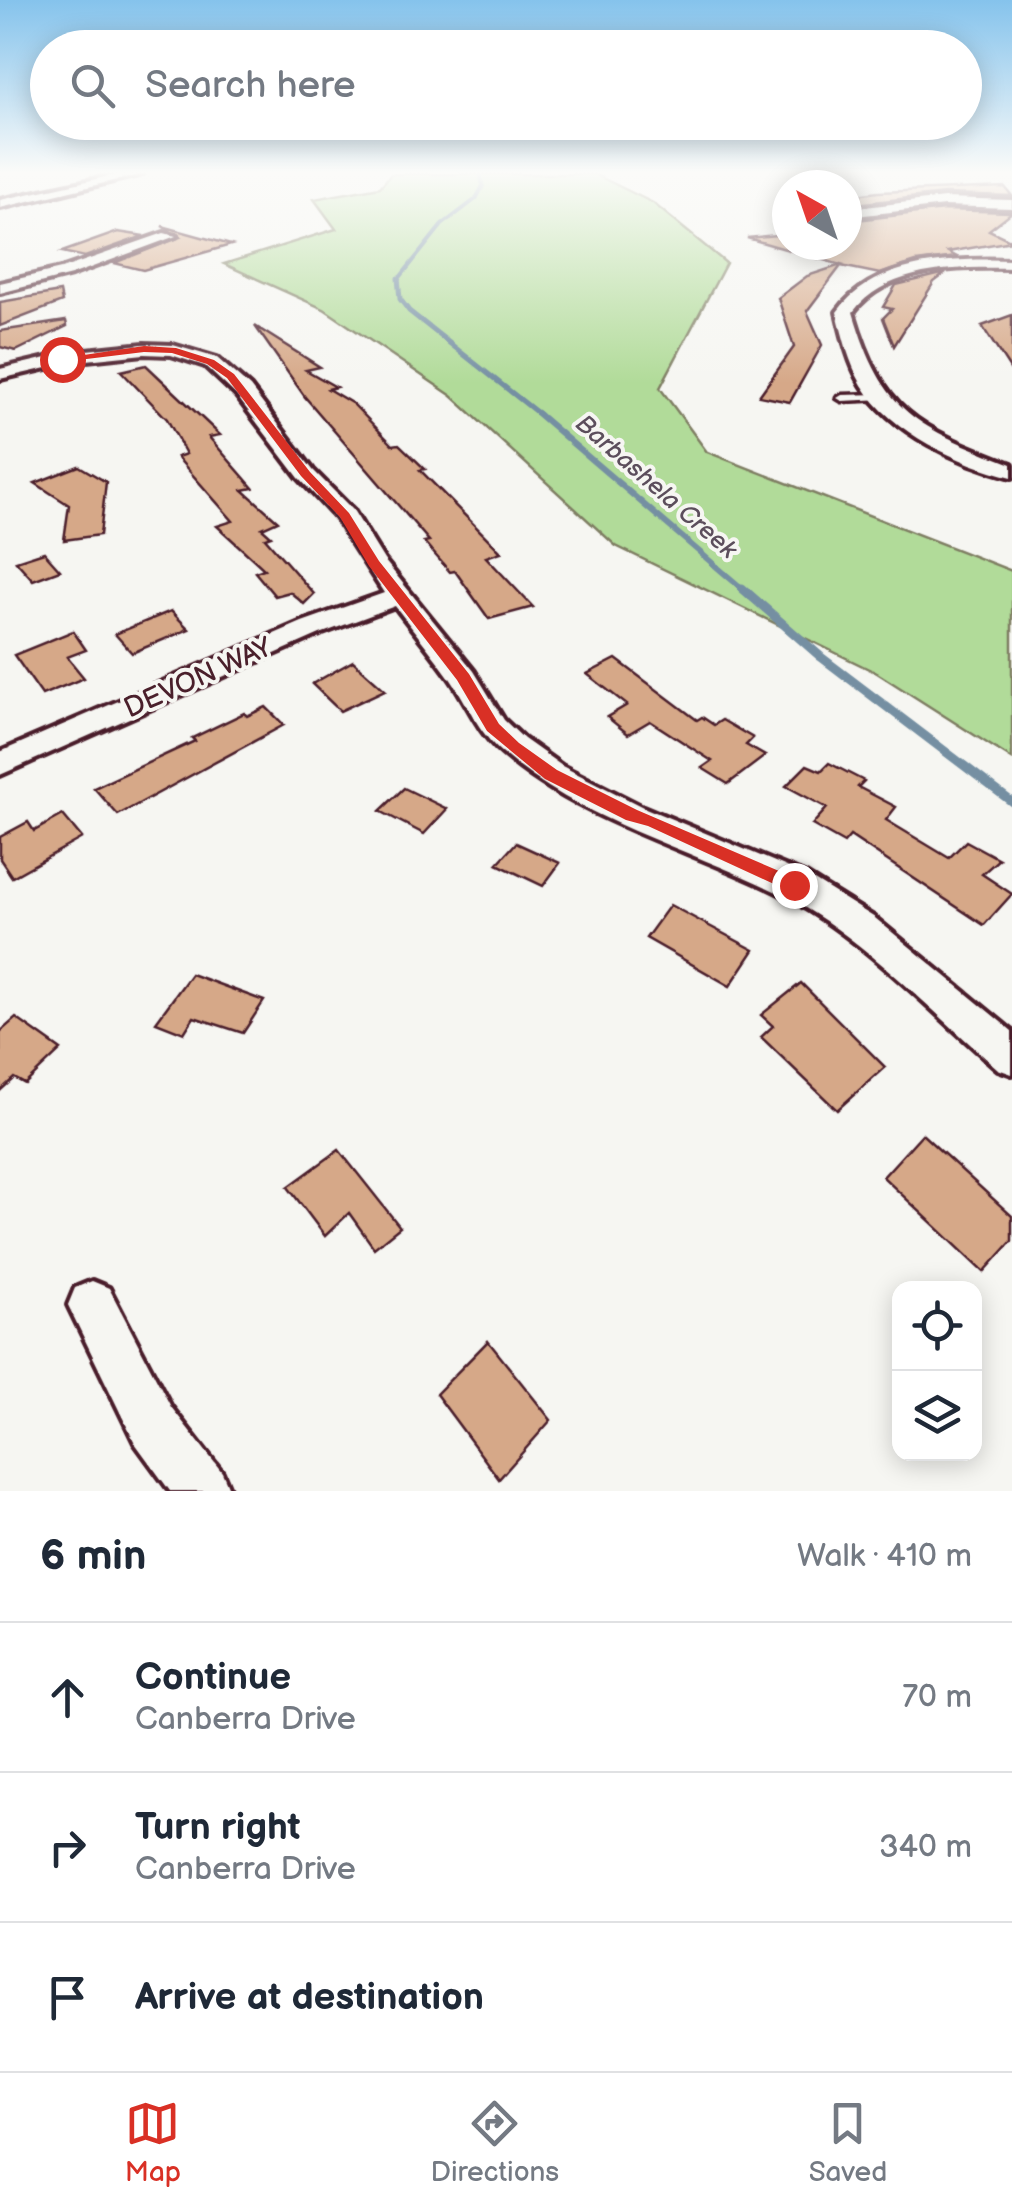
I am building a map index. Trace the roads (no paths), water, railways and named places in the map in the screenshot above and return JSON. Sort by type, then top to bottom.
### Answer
[{"type":"street","points":[[0,288],[66,272],[147,244]]},
{"type":"street","points":[[1012,264],[947,266],[883,281],[852,298],[846,312],[852,340],[881,397],[910,422],[1012,471]]},
{"type":"street","points":[[0,374],[77,356],[144,349],[173,350],[211,362],[230,376],[306,474],[345,516],[399,596],[464,678],[493,727],[513,746],[551,774],[632,815],[654,821],[794,885],[862,928],[1012,1056]]},
{"type":"street","name":"DEVON WAY","points":[[0,764],[312,628],[399,596]]},
{"type":"street","points":[[92,1305],[152,1425],[203,1491]]},
{"type":"lane","points":[[842,398],[881,397]]},
{"type":"waterway","name":"Barbashela Creek","points":[[398,280],[427,244]]},
{"type":"waterway","name":"Barbashela Creek","points":[[398,280],[400,299],[409,311],[540,415]]},
{"type":"waterway","name":"Barbashela Creek","points":[[537,413],[745,591]]},
{"type":"waterway","name":"Barbashela Creek","points":[[742,588],[821,657],[1012,802]]}]
